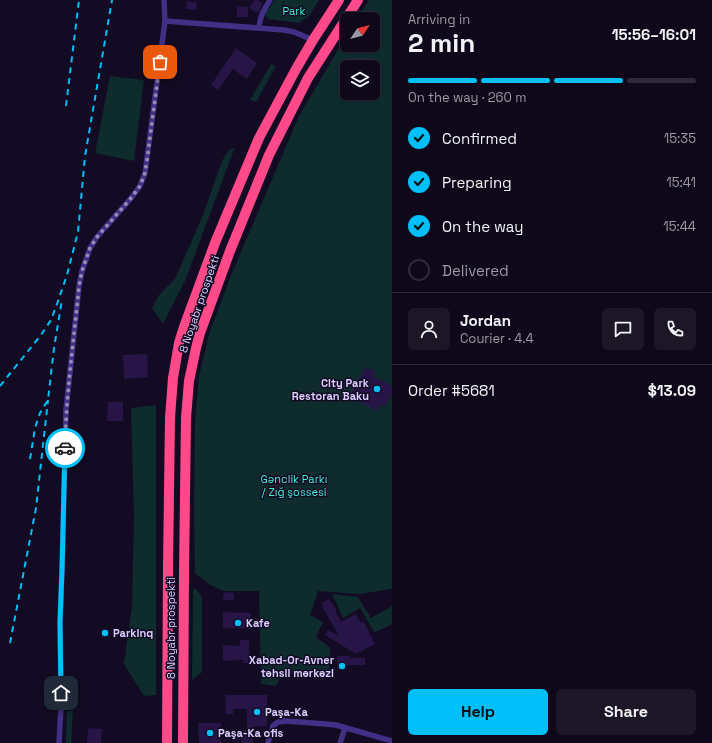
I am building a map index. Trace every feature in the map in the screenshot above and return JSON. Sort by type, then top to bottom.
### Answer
[{"type":"highway","name":"8 Noyabr prospekti","points":[[168,743],[170,418],[173,378],[179,343],[215,243],[255,148],[280,98],[313,40],[339,0]]},
{"type":"highway","name":"8 Noyabr prospekti","points":[[183,743],[186,418],[189,381],[194,356],[200,333],[230,251],[269,155],[308,78],[358,0]]},
{"type":"street","points":[[59,743],[61,707],[60,622],[65,429],[68,386],[79,286],[82,271],[90,248],[97,237],[132,197],[140,186],[145,173],[165,21],[164,0]]},
{"type":"street","points":[[259,27],[262,14],[270,0]]},
{"type":"street","points":[[165,21],[284,30],[294,32],[313,40]]},
{"type":"street","points":[[268,743],[273,726],[278,722],[285,721],[326,724],[392,741]]},
{"type":"street","points":[[340,743],[345,728]]},
{"type":"green space","name":"Park","points":[[275,0],[319,0],[309,16],[299,23],[268,19],[265,13]]},
{"type":"green space","name":"Gənclik Parkı / Zığ şossesi","points":[[369,0],[392,0],[392,589],[359,594],[318,591],[310,615],[323,622],[316,638],[327,645],[330,649],[329,670],[325,675],[318,679],[283,672],[276,686],[261,684],[259,591],[224,591],[210,585],[195,573],[195,421],[199,376],[210,331],[232,273],[299,116],[340,46],[340,52],[380,52],[380,12],[361,12]]},
{"type":"green space","points":[[271,64],[276,66],[256,102],[250,100]]},
{"type":"green space","points":[[110,76],[144,80],[134,161],[95,153]]},
{"type":"green space","points":[[235,147],[185,281],[163,324],[152,308],[159,295],[175,279],[203,215],[222,161],[228,151]]},
{"type":"green space","points":[[156,405],[156,695],[144,696],[124,664],[132,607],[134,517],[131,408]]},
{"type":"green space","points":[[193,589],[196,589],[202,598],[202,672],[192,680]]},
{"type":"green space","points":[[332,594],[358,597],[371,618],[392,606],[392,624],[374,632],[360,608],[343,618]]},
{"type":"green space","points":[[67,711],[73,711],[71,743],[66,743]]},
{"type":"building","points":[[254,0],[257,0],[263,4],[258,13],[249,8]]},
{"type":"building","points":[[187,1],[197,3],[196,10],[186,9]]},
{"type":"building","points":[[237,6],[248,7],[248,17],[237,17]]},
{"type":"building","points":[[236,48],[257,63],[247,79],[233,69],[218,90],[211,85]]},
{"type":"building","points":[[147,354],[148,377],[124,379],[123,355]]},
{"type":"building","points":[[366,367],[376,372],[373,376],[392,386],[392,393],[385,407],[381,404],[377,411],[349,396]]},
{"type":"building","points":[[108,402],[123,402],[123,421],[107,421]]},
{"type":"building","points":[[224,592],[234,593],[234,600],[223,600]]},
{"type":"building","points":[[329,599],[341,622],[356,614],[361,623],[364,622],[375,644],[356,654],[325,635],[328,630],[339,636],[322,606],[322,603]]},
{"type":"building","points":[[223,612],[251,613],[251,629],[223,628]]},
{"type":"building","points":[[240,640],[249,640],[250,663],[243,663],[243,660],[223,661],[223,645],[240,646]]},
{"type":"building","points":[[337,656],[352,656],[348,658],[365,658],[365,665],[337,665]]},
{"type":"building","name":"Paşa-Ka","points":[[225,695],[267,695],[267,726],[252,727],[253,743],[242,743],[241,739],[236,740],[235,735],[241,735],[241,731],[247,730],[247,709],[233,709],[233,714],[226,714]]},
{"type":"building","name":"Paşa-Ka ofis","points":[[198,723],[221,723],[221,743],[199,743]]},
{"type":"building","points":[[88,728],[102,729],[101,743],[87,743]]},
{"type":"railway","points":[[66,106],[79,0]]},
{"type":"railway","points":[[0,386],[41,335],[51,320],[67,275],[78,232],[85,156],[112,0]]},
{"type":"railway","points":[[30,459],[35,428],[40,413],[48,400],[54,348],[62,300]]},
{"type":"railway","points":[[10,643],[36,508],[48,400]]},
{"type":"way so far","points":[[65,448],[68,386],[82,271],[90,248],[97,237],[132,197],[140,186],[145,173],[160,62]]},
{"type":"place","name":"City Park Restoran Baku","points":[[377,389]]},
{"type":"place","name":"Kafe","points":[[238,623]]},
{"type":"place","name":"Parkinq","points":[[105,633]]},
{"type":"place","name":"Xabad-Or-Avner təhsil mərkəzi","points":[[342,666]]},
{"type":"place","name":"Paşa-Ka","points":[[257,712]]},
{"type":"place","name":"Paşa-Ka ofis","points":[[210,733]]},
{"type":"route","points":[[61,693],[60,622],[65,448]]}]
